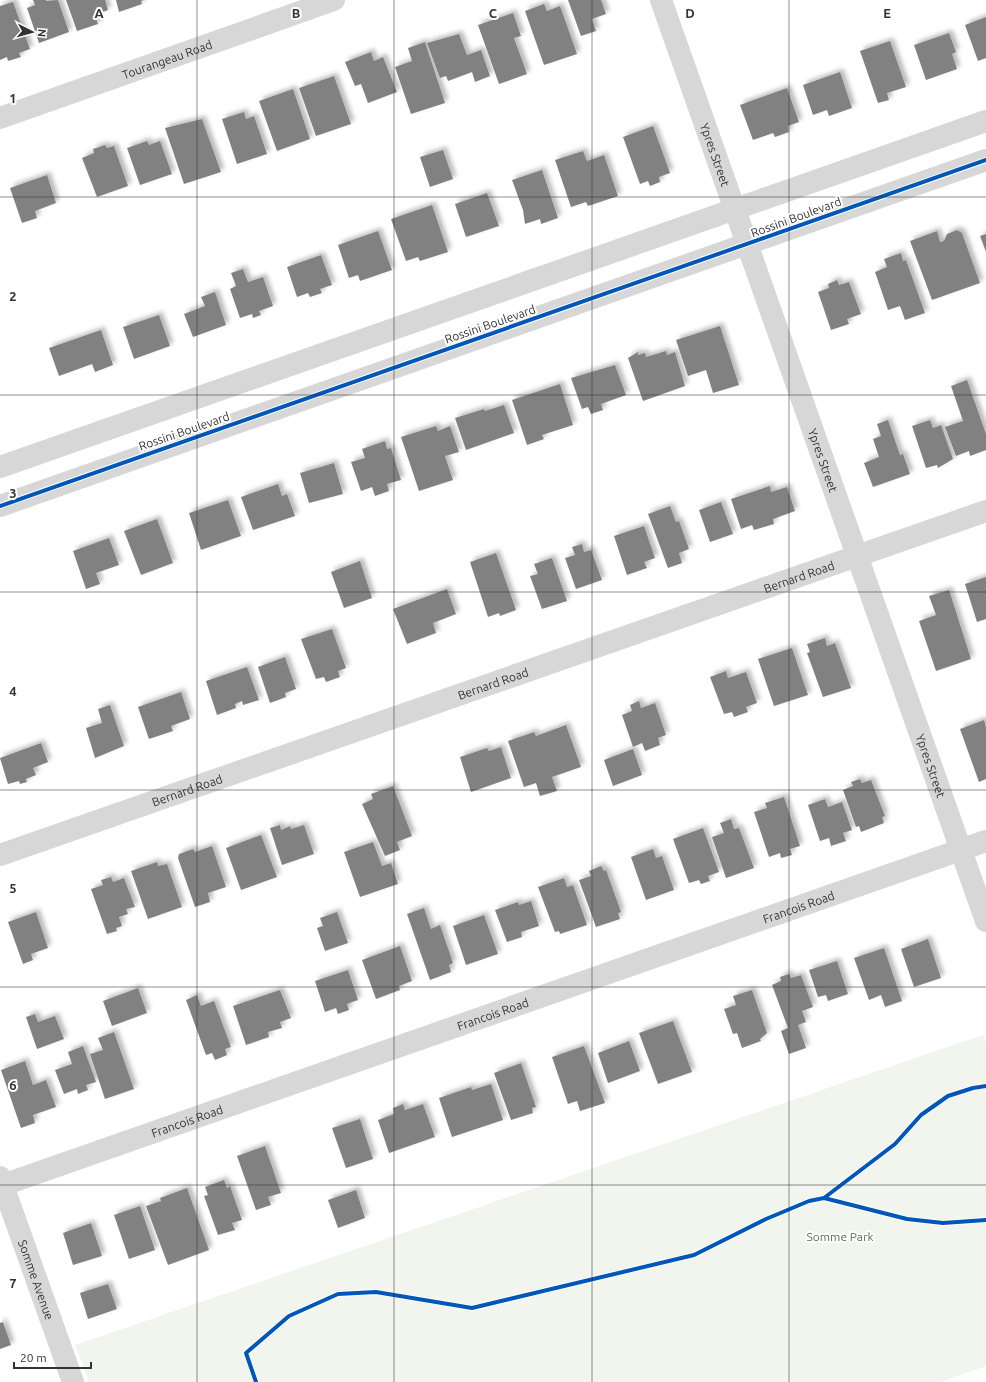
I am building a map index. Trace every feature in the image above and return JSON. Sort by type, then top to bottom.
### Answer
[{"type":"street","name":"Tourangeau Road","points":[[0,118],[334,0]]},
{"type":"street","name":"Ypres Street","points":[[661,0],[986,921]]},
{"type":"street","points":[[0,467],[986,121]]},
{"type":"street","name":"Rossini Boulevard","points":[[0,506],[986,160]]},
{"type":"street","name":"Bernard Road","points":[[0,855],[986,511]]},
{"type":"street","name":"Francois Road","points":[[1,1182],[986,841]]},
{"type":"street","name":"Somme Avenue","points":[[1,1182],[73,1382]]},
{"type":"green space","name":"Somme Park","points":[[983,1035],[986,1042],[986,1366],[940,1382],[89,1382],[75,1345]]},
{"type":"building","points":[[33,0],[58,0],[69,32],[39,43],[27,8],[35,5]]},
{"type":"building","points":[[66,0],[105,0],[108,10],[95,15],[98,24],[77,31]]},
{"type":"building","points":[[116,0],[144,0],[141,1],[142,4],[119,12]]},
{"type":"building","points":[[568,0],[601,0],[606,14],[592,19],[596,31],[581,36]]},
{"type":"building","points":[[13,2],[30,49],[19,53],[21,57],[8,61],[7,57],[0,60],[0,6]]},
{"type":"building","points":[[544,4],[547,11],[560,6],[577,54],[544,65],[525,11]]},
{"type":"building","points":[[513,13],[521,36],[514,38],[527,74],[499,84],[478,25]]},
{"type":"building","points":[[986,17],[986,58],[978,61],[965,25]]},
{"type":"building","points":[[949,33],[956,52],[952,54],[957,69],[926,80],[914,45]]},
{"type":"building","points":[[459,34],[467,55],[481,50],[490,76],[475,82],[472,72],[448,81],[446,76],[440,78],[427,43]]},
{"type":"building","points":[[890,41],[906,87],[887,93],[889,100],[878,103],[860,51]]},
{"type":"building","points":[[425,42],[445,103],[411,114],[395,67],[412,61],[408,48]]},
{"type":"building","points":[[371,52],[374,61],[383,57],[397,92],[368,103],[361,84],[355,86],[345,62]]},
{"type":"building","points":[[840,72],[852,108],[829,116],[827,110],[813,115],[803,85]]},
{"type":"building","points":[[334,76],[351,124],[316,136],[299,88]]},
{"type":"building","points":[[787,88],[799,122],[788,126],[789,132],[775,137],[773,133],[753,140],[740,105]]},
{"type":"building","points":[[293,89],[310,139],[277,151],[259,101]]},
{"type":"building","points":[[244,112],[246,119],[254,116],[267,154],[237,164],[222,119]]},
{"type":"building","points":[[202,119],[221,172],[184,184],[165,128]]},
{"type":"building","points":[[653,126],[670,173],[659,177],[660,182],[650,186],[648,181],[640,184],[623,137]]},
{"type":"building","points":[[147,141],[149,145],[160,141],[172,174],[140,185],[127,148]]},
{"type":"building","points":[[105,145],[107,148],[114,146],[128,186],[97,197],[82,158],[94,153],[93,149]]},
{"type":"building","points":[[443,150],[453,179],[430,187],[420,157]]},
{"type":"building","points":[[583,151],[587,161],[604,155],[618,196],[588,206],[586,202],[571,207],[555,160]]},
{"type":"building","points":[[542,170],[558,218],[541,224],[540,219],[525,224],[523,210],[512,180]]},
{"type":"building","points":[[47,175],[56,203],[35,211],[37,218],[22,223],[10,188]]},
{"type":"building","points":[[487,193],[499,226],[466,237],[455,204]]},
{"type":"building","points":[[432,205],[448,252],[420,261],[418,257],[406,261],[391,219]]},
{"type":"building","points":[[957,230],[962,233],[980,283],[932,300],[910,241],[937,231],[940,242],[944,241],[947,234]]},
{"type":"building","points":[[378,231],[392,270],[360,281],[358,275],[349,278],[338,245]]},
{"type":"building","points":[[986,234],[986,252],[980,236]]},
{"type":"building","points":[[901,253],[903,261],[906,260],[925,313],[905,320],[900,306],[888,310],[875,272],[887,267],[884,259]]},
{"type":"building","points":[[321,255],[332,285],[320,289],[322,293],[310,297],[308,293],[297,297],[287,267]]},
{"type":"building","points":[[243,269],[248,282],[263,277],[273,306],[259,311],[261,315],[253,318],[252,314],[240,318],[230,289],[236,286],[231,273]]},
{"type":"building","points":[[837,280],[839,285],[849,282],[861,314],[847,319],[849,324],[831,330],[818,292],[829,288],[828,284]]},
{"type":"building","points":[[215,292],[226,325],[193,337],[184,314],[205,306],[201,297]]},
{"type":"building","points":[[159,315],[170,346],[134,359],[123,327]]},
{"type":"building","points":[[720,326],[739,385],[713,393],[706,370],[688,376],[676,340]]},
{"type":"building","points":[[101,330],[113,365],[95,372],[92,364],[59,376],[49,348]]},
{"type":"building","points":[[666,351],[667,355],[675,352],[685,386],[643,401],[628,358],[638,352],[638,355],[645,353],[646,357]]},
{"type":"building","points":[[615,365],[626,395],[601,404],[603,410],[591,414],[588,407],[582,409],[571,378]]},
{"type":"building","points":[[967,380],[986,434],[986,450],[970,456],[969,451],[956,456],[945,427],[963,421],[951,386]]},
{"type":"building","points":[[560,384],[573,425],[542,435],[544,439],[527,445],[512,400]]},
{"type":"building","points":[[504,405],[514,433],[466,450],[455,418],[484,409],[485,411]]},
{"type":"building","points":[[888,420],[900,455],[903,454],[910,474],[873,487],[864,463],[879,457],[873,439],[881,436],[877,424]]},
{"type":"building","points":[[930,420],[933,428],[941,425],[953,459],[938,468],[937,465],[926,468],[912,426]]},
{"type":"building","points":[[436,426],[438,431],[450,426],[459,452],[445,456],[453,480],[419,491],[401,437]]},
{"type":"building","points":[[385,441],[387,449],[391,448],[401,480],[387,484],[389,491],[375,496],[372,487],[361,491],[351,462],[365,458],[362,449]]},
{"type":"building","points":[[334,463],[343,494],[309,503],[300,473]]},
{"type":"building","points":[[278,484],[282,496],[287,494],[295,516],[253,530],[241,497]]},
{"type":"building","points":[[770,486],[771,492],[787,487],[795,511],[773,519],[774,524],[754,530],[752,525],[741,529],[731,499]]},
{"type":"building","points":[[228,500],[241,536],[201,550],[189,513]]},
{"type":"building","points":[[721,502],[733,534],[710,542],[699,510]]},
{"type":"building","points":[[670,506],[676,522],[679,521],[689,549],[679,553],[682,563],[668,568],[648,514]]},
{"type":"building","points":[[157,519],[173,563],[141,575],[124,531]]},
{"type":"building","points":[[644,526],[655,558],[644,562],[647,568],[627,575],[614,536]]},
{"type":"building","points":[[109,538],[119,565],[96,573],[100,584],[86,589],[73,551]]},
{"type":"building","points":[[582,544],[584,552],[591,550],[602,580],[576,589],[565,558],[575,555],[572,547]]},
{"type":"building","points":[[496,553],[516,610],[500,616],[499,613],[488,617],[470,562]]},
{"type":"building","points":[[552,558],[567,601],[542,609],[530,576],[538,574],[534,564]]},
{"type":"building","points":[[360,561],[372,598],[344,608],[331,572]]},
{"type":"building","points":[[986,577],[986,619],[977,622],[965,584]]},
{"type":"building","points":[[447,589],[456,614],[433,623],[436,633],[407,644],[393,609]]},
{"type":"building","points":[[949,590],[971,659],[936,671],[919,621],[936,615],[929,596]]},
{"type":"building","points":[[332,629],[346,668],[338,671],[340,677],[326,682],[324,677],[316,679],[301,639]]},
{"type":"building","points":[[825,638],[827,646],[835,643],[851,688],[823,697],[807,653],[810,652],[807,644]]},
{"type":"building","points":[[792,648],[808,695],[774,706],[758,659]]},
{"type":"building","points":[[285,657],[296,689],[285,693],[286,697],[270,703],[258,667]]},
{"type":"building","points":[[247,667],[259,700],[243,705],[242,701],[235,704],[236,708],[217,715],[206,681]]},
{"type":"building","points":[[726,671],[728,678],[746,672],[757,703],[746,707],[748,712],[734,717],[732,712],[724,714],[710,677]]},
{"type":"building","points":[[181,692],[190,719],[171,726],[173,731],[149,739],[138,707]]},
{"type":"building","points":[[639,701],[641,708],[655,703],[666,735],[658,738],[660,745],[645,751],[642,743],[633,747],[622,715],[632,711],[630,705]]},
{"type":"building","points":[[110,705],[124,746],[95,758],[86,728],[102,723],[98,709]]},
{"type":"building","points":[[984,720],[986,727],[986,779],[979,782],[960,729]]},
{"type":"building","points":[[566,725],[581,767],[552,777],[557,791],[540,796],[536,783],[524,787],[508,741],[534,732],[536,736]]},
{"type":"building","points":[[41,743],[48,762],[33,768],[36,775],[26,779],[27,782],[20,784],[19,781],[8,784],[0,758]]},
{"type":"building","points":[[501,747],[511,778],[471,792],[460,757],[487,748],[489,751]]},
{"type":"building","points":[[633,749],[642,775],[613,786],[604,760]]},
{"type":"building","points":[[860,779],[862,783],[871,780],[885,816],[882,817],[884,823],[861,832],[859,826],[856,827],[843,790],[853,786],[851,782]]},
{"type":"building","points":[[393,786],[412,836],[397,842],[400,850],[385,856],[362,804],[373,799],[371,794]]},
{"type":"building","points":[[784,797],[800,846],[790,849],[792,855],[781,858],[780,853],[769,857],[754,812],[767,808],[765,803]]},
{"type":"building","points":[[825,799],[828,807],[842,802],[852,830],[843,833],[846,841],[831,846],[829,838],[820,841],[808,805]]},
{"type":"building","points":[[731,819],[734,829],[739,828],[754,868],[726,878],[712,837],[724,833],[720,823]]},
{"type":"building","points":[[280,825],[281,830],[290,826],[291,829],[304,825],[314,854],[282,865],[270,828]]},
{"type":"building","points":[[703,828],[719,872],[708,876],[710,881],[701,884],[699,880],[689,883],[673,839]]},
{"type":"building","points":[[261,835],[277,877],[241,890],[226,848]]},
{"type":"building","points":[[373,842],[382,866],[391,863],[398,884],[360,897],[344,852]]},
{"type":"building","points":[[212,846],[226,887],[208,893],[210,902],[195,907],[178,858],[179,854],[193,849],[195,852]]},
{"type":"building","points":[[653,849],[656,858],[662,856],[674,890],[646,900],[631,857]]},
{"type":"building","points":[[157,862],[158,866],[167,864],[182,907],[148,919],[131,871]]},
{"type":"building","points":[[601,866],[604,871],[606,870],[621,912],[618,913],[620,919],[596,927],[579,880],[591,876],[589,871]]},
{"type":"building","points":[[111,877],[113,882],[124,878],[135,907],[126,909],[128,914],[119,917],[122,926],[116,928],[117,931],[107,934],[91,889],[103,885],[101,880]]},
{"type":"building","points":[[564,878],[567,887],[573,885],[587,925],[560,934],[559,931],[555,932],[538,887]]},
{"type":"building","points":[[531,901],[539,926],[521,932],[522,937],[507,942],[495,910],[518,902],[519,905]]},
{"type":"building","points":[[424,908],[431,929],[440,925],[453,963],[449,965],[451,972],[430,980],[407,914]]},
{"type":"building","points":[[36,912],[48,948],[31,954],[33,960],[23,964],[8,922]]},
{"type":"building","points":[[337,912],[348,943],[325,951],[317,928],[323,926],[320,918]]},
{"type":"building","points":[[484,915],[498,954],[466,965],[453,926]]},
{"type":"building","points":[[928,939],[941,978],[914,987],[901,949]]},
{"type":"building","points":[[400,946],[412,981],[399,986],[400,990],[376,999],[362,960]]},
{"type":"building","points":[[884,948],[902,1001],[885,1007],[881,995],[869,1000],[854,958]]},
{"type":"building","points":[[837,961],[848,994],[828,1001],[826,995],[818,997],[809,970]]},
{"type":"building","points":[[348,970],[358,1000],[347,1004],[349,1010],[338,1014],[336,1008],[325,1012],[315,981]]},
{"type":"building","points":[[789,974],[791,978],[801,975],[813,1007],[802,1011],[806,1022],[798,1025],[806,1048],[789,1054],[781,1031],[788,1028],[772,985],[781,981],[780,977]]},
{"type":"building","points":[[138,988],[147,1013],[112,1026],[103,1001]]},
{"type":"building","points":[[280,990],[291,1018],[280,1022],[282,1028],[268,1032],[269,1037],[246,1045],[233,1006]]},
{"type":"building","points":[[752,990],[767,1033],[760,1039],[761,1041],[742,1048],[737,1033],[733,1034],[724,1009],[736,1005],[733,996]]},
{"type":"building","points":[[197,995],[201,1006],[214,1001],[231,1047],[225,1049],[227,1055],[215,1060],[212,1053],[206,1055],[186,1000]]},
{"type":"building","points":[[35,1014],[38,1022],[55,1016],[64,1039],[37,1049],[26,1017]]},
{"type":"building","points":[[673,1021],[692,1072],[658,1084],[639,1033]]},
{"type":"building","points":[[114,1032],[134,1089],[105,1099],[90,1054],[103,1050],[98,1038]]},
{"type":"building","points":[[629,1041],[640,1071],[608,1083],[598,1053]]},
{"type":"building","points":[[83,1046],[96,1082],[86,1085],[88,1090],[78,1094],[77,1089],[64,1094],[55,1070],[72,1064],[68,1052]]},
{"type":"building","points":[[584,1046],[605,1103],[580,1111],[577,1101],[568,1104],[552,1057]]},
{"type":"building","points":[[25,1061],[33,1085],[46,1080],[56,1107],[33,1115],[35,1123],[21,1128],[1,1070]]},
{"type":"building","points":[[521,1063],[536,1107],[532,1108],[533,1113],[511,1120],[494,1073]]},
{"type":"building","points":[[491,1084],[503,1120],[452,1137],[439,1098],[471,1087],[472,1090]]},
{"type":"building","points":[[403,1104],[405,1110],[423,1104],[435,1137],[389,1153],[378,1120],[394,1114],[393,1108]]},
{"type":"building","points":[[360,1119],[373,1159],[346,1168],[332,1128]]},
{"type":"building","points":[[265,1146],[281,1193],[268,1197],[271,1205],[256,1210],[237,1156]]},
{"type":"building","points":[[224,1180],[227,1188],[230,1186],[242,1220],[232,1223],[235,1230],[218,1235],[204,1196],[208,1195],[205,1187]]},
{"type":"building","points":[[187,1188],[209,1250],[168,1265],[146,1206],[161,1201],[160,1198]]},
{"type":"building","points":[[356,1190],[365,1218],[338,1228],[328,1200]]},
{"type":"building","points":[[140,1206],[155,1250],[129,1259],[114,1215]]},
{"type":"building","points":[[91,1223],[102,1256],[73,1265],[63,1233]]},
{"type":"building","points":[[108,1284],[117,1309],[88,1319],[80,1293]]},
{"type":"building","points":[[3,1322],[11,1345],[0,1349],[0,1323]]},
{"type":"cycle path","points":[[0,506],[986,160]]},
{"type":"cycle path","points":[[824,1198],[895,1144],[921,1115],[948,1096],[973,1088],[986,1086]]},
{"type":"cycle path","points":[[256,1382],[246,1353],[289,1316],[338,1294],[376,1292],[472,1308],[694,1255],[766,1219],[809,1201],[824,1198],[907,1219],[943,1223],[986,1220]]}]
